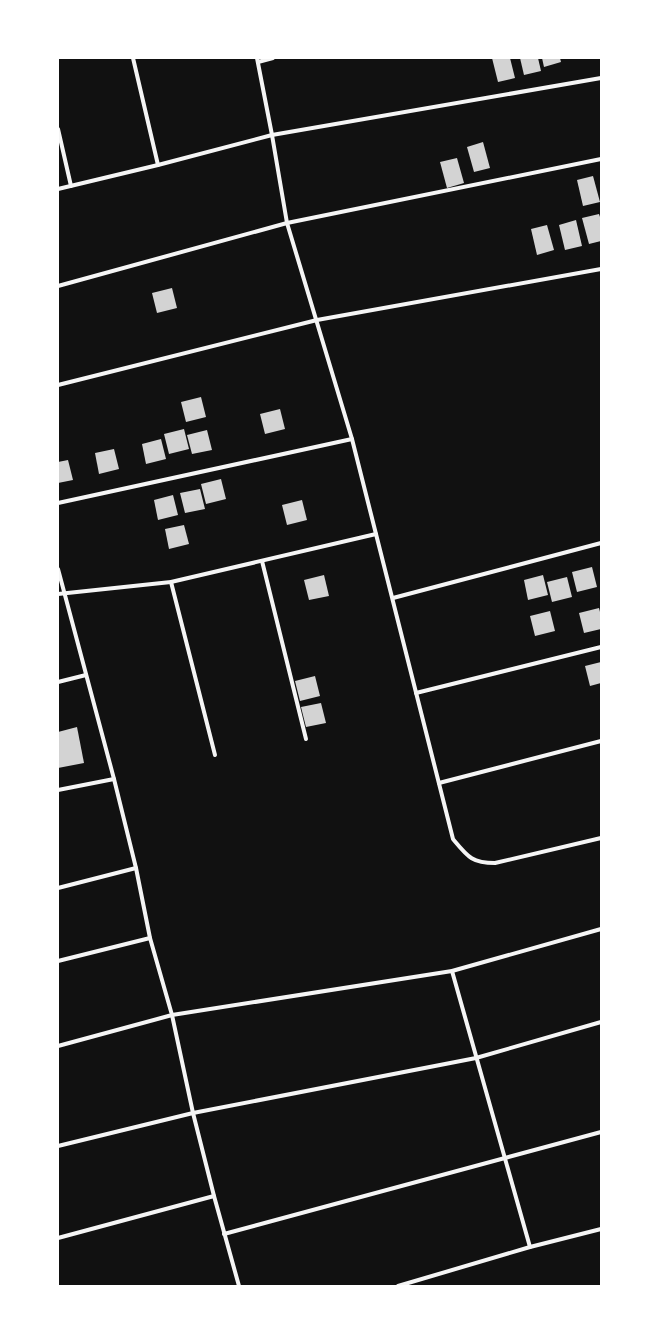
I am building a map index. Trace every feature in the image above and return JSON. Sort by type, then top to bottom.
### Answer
[{"type":"street","points":[[133,58],[158,165]]},
{"type":"street","points":[[273,58],[257,60],[287,223],[352,439],[453,839],[467,856],[482,863],[495,863],[601,838]]},
{"type":"street","points":[[58,189],[272,135],[601,78]]},
{"type":"street","points":[[58,130],[71,186]]},
{"type":"street","points":[[58,286],[287,223],[601,159]]},
{"type":"street","points":[[58,385],[317,320],[601,269]]},
{"type":"street","points":[[58,503],[352,439]]},
{"type":"street","points":[[58,594],[171,582],[376,534]]},
{"type":"street","points":[[392,598],[601,543]]},
{"type":"street","points":[[262,561],[306,739]]},
{"type":"street","points":[[58,569],[114,779],[136,868],[150,938],[172,1015],[193,1113],[239,1286]]},
{"type":"street","points":[[171,582],[216,755]]},
{"type":"street","points":[[416,693],[601,647]]},
{"type":"street","points":[[58,682],[86,675]]},
{"type":"street","points":[[439,783],[601,741]]},
{"type":"street","points":[[58,790],[114,779]]},
{"type":"street","points":[[58,888],[136,868]]},
{"type":"street","points":[[58,1046],[172,1015],[452,972],[601,930]]},
{"type":"street","points":[[58,962],[150,938]]},
{"type":"street","points":[[452,972],[530,1247]]},
{"type":"street","points":[[58,1146],[193,1113],[476,1058],[601,1022]]},
{"type":"street","points":[[224,1234],[601,1132]]},
{"type":"street","points":[[58,1238],[214,1196]]},
{"type":"street","points":[[398,1286],[530,1247],[601,1229]]},
{"type":"building","points":[[492,58],[510,58],[515,78],[498,82]]},
{"type":"building","points":[[520,58],[538,58],[541,71],[524,75]]},
{"type":"building","points":[[542,58],[560,58],[561,62],[544,67]]},
{"type":"building","points":[[483,142],[490,168],[474,172],[467,147]]},
{"type":"building","points":[[457,158],[464,183],[447,188],[440,162]]},
{"type":"building","points":[[593,176],[600,202],[583,206],[577,180]]},
{"type":"building","points":[[599,214],[601,220],[601,241],[589,244],[582,218]]},
{"type":"building","points":[[576,220],[582,246],[565,250],[559,225]]},
{"type":"building","points":[[547,225],[554,250],[537,255],[531,229]]},
{"type":"building","points":[[172,288],[177,308],[157,313],[152,293]]},
{"type":"building","points":[[201,397],[206,417],[186,422],[181,402]]},
{"type":"building","points":[[280,409],[285,429],[265,434],[260,414]]},
{"type":"building","points":[[184,429],[189,449],[169,454],[164,434]]},
{"type":"building","points":[[207,430],[212,450],[192,454],[187,435]]},
{"type":"building","points":[[161,439],[166,459],[146,464],[142,444]]},
{"type":"building","points":[[114,449],[119,469],[99,474],[95,453]]},
{"type":"building","points":[[68,460],[73,480],[58,483],[58,462]]},
{"type":"building","points":[[221,479],[226,499],[206,504],[201,484]]},
{"type":"building","points":[[200,489],[205,509],[185,513],[180,493]]},
{"type":"building","points":[[173,495],[178,515],[158,520],[154,500]]},
{"type":"building","points":[[302,500],[307,520],[287,525],[282,505]]},
{"type":"building","points":[[184,525],[189,544],[169,549],[165,529]]},
{"type":"building","points":[[592,567],[597,587],[577,592],[572,572]]},
{"type":"building","points":[[324,575],[329,596],[309,600],[304,580]]},
{"type":"building","points":[[543,575],[548,595],[528,600],[524,580]]},
{"type":"building","points":[[567,577],[572,597],[552,602],[547,582]]},
{"type":"building","points":[[599,608],[601,616],[601,629],[584,633],[579,613]]},
{"type":"building","points":[[550,611],[555,631],[535,636],[530,616]]},
{"type":"building","points":[[601,662],[601,683],[590,686],[585,666]]},
{"type":"building","points":[[315,676],[320,696],[300,701],[295,681]]},
{"type":"building","points":[[321,703],[326,723],[306,727],[301,707]]},
{"type":"building","points":[[77,727],[84,763],[58,768],[58,732]]}]
